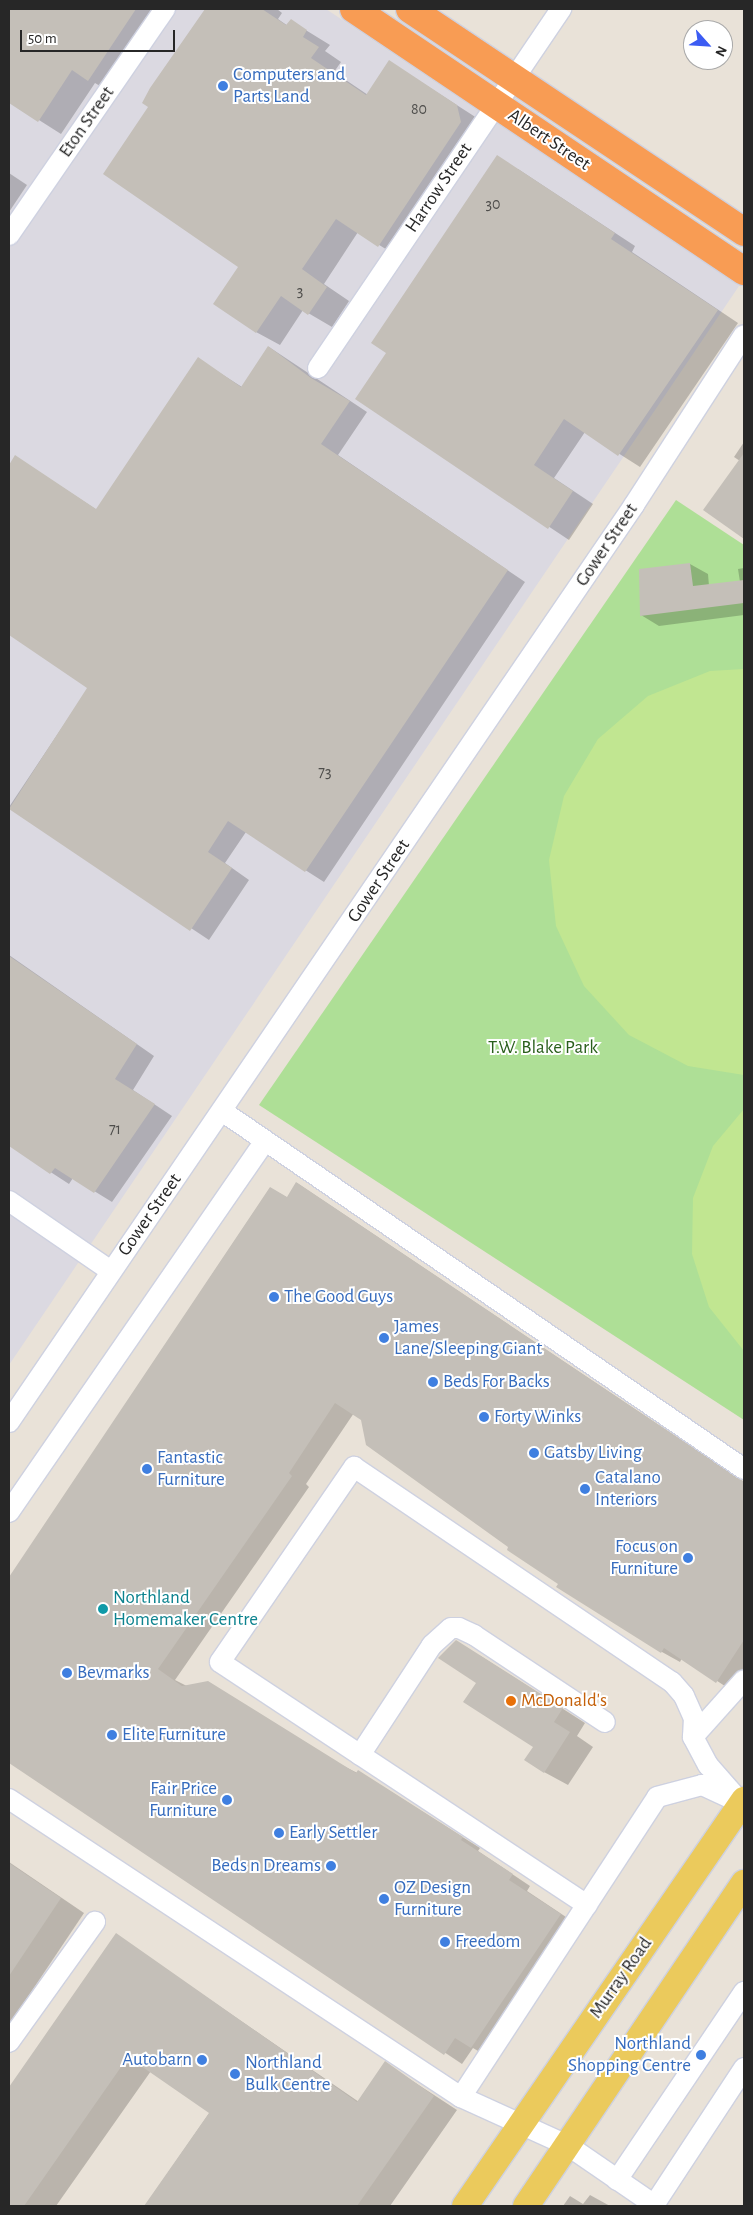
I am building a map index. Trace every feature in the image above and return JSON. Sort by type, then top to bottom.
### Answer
[{"type":"highway","name":"Albert Street","points":[[410,9],[744,232]]},
{"type":"highway","name":"Albert Street","points":[[359,10],[744,271]]},
{"type":"highway","points":[[442,68],[460,42]]},
{"type":"main road","name":"Murray Road","points":[[465,2206],[743,1803]]},
{"type":"main road","points":[[526,2206],[744,1883]]},
{"type":"street","name":"Eton Street","points":[[9,235],[165,9]]},
{"type":"street","name":"Harrow Street","points":[[318,368],[561,9]]},
{"type":"street","name":"Gower Street","points":[[9,1422],[628,513],[744,335]]},
{"type":"street","points":[[222,1111],[744,1469]]},
{"type":"street","points":[[11,1503],[265,1141]]},
{"type":"street","points":[[9,1201],[111,1271]]},
{"type":"street","points":[[587,1905],[220,1662],[354,1467],[672,1682],[684,1696],[694,1718],[693,1737],[708,1765],[743,1803]]},
{"type":"street","points":[[360,1755],[432,1645],[451,1628],[459,1628],[474,1635],[605,1722]]},
{"type":"street","points":[[693,1737],[744,1680]]},
{"type":"street","points":[[461,2097],[657,1797],[702,1785],[743,1803]]},
{"type":"street","points":[[9,1799],[461,2097],[567,2145],[655,2206],[744,2068]]},
{"type":"street","points":[[9,2042],[95,1922]]},
{"type":"street","points":[[618,2180],[744,1992]]},
{"type":"shaded area","points":[[9,9],[326,9],[739,286],[9,1365]]},
{"type":"green space","name":"T.W. Blake Park","points":[[676,500],[744,545],[744,1420],[259,1105]]},
{"type":"green space","points":[[744,669],[744,1075],[688,1066],[629,1035],[584,986],[556,926],[549,860],[564,796],[598,739],[648,696],[710,671]]},
{"type":"green space","points":[[744,1109],[744,1351],[709,1307],[692,1254],[693,1198],[713,1146]]},
{"type":"building","points":[[9,9],[136,9],[88,81],[72,70],[38,122],[9,103]]},
{"type":"building","points":[[205,9],[262,9],[286,25],[291,19],[307,30],[303,37],[319,47],[311,58],[366,95],[389,60],[457,105],[461,122],[378,247],[336,219],[302,269],[327,287],[308,315],[281,296],[256,333],[213,304],[238,267],[103,174],[148,107],[142,103],[150,88]]},
{"type":"building","points":[[497,155],[615,233],[611,239],[718,310],[618,456],[564,419],[534,465],[573,491],[548,529],[355,399],[386,353],[371,343]]},
{"type":"building","points":[[268,346],[311,378],[350,401],[321,444],[508,570],[305,872],[228,821],[208,852],[232,868],[190,931],[9,809],[87,688],[9,635],[9,465],[15,455],[96,509],[198,357],[241,387]]},
{"type":"building","points":[[744,453],[744,539],[703,510]]},
{"type":"building","points":[[690,563],[693,586],[744,580],[744,603],[640,616],[639,569]]},
{"type":"building","points":[[9,956],[137,1044],[115,1079],[155,1104],[94,1193],[55,1168],[50,1174],[9,1146]]},
{"type":"building","name":"Northland Homemaker Centre","points":[[296,1182],[744,1482],[744,1640],[716,1683],[664,1648],[661,1653],[556,1587],[558,1584],[507,1550],[508,1547],[366,1445],[361,1420],[335,1403],[289,1473],[292,1476],[158,1669],[182,1686],[208,1681],[356,1773],[358,1770],[463,1837],[461,1840],[513,1874],[509,1880],[561,1914],[471,2048],[455,2038],[444,2055],[9,1763],[9,1577],[270,1187],[287,1197]]},
{"type":"building","points":[[456,1640],[563,1708],[554,1722],[570,1732],[544,1773],[524,1760],[533,1747],[463,1702],[476,1683],[438,1658]]},
{"type":"building","points":[[9,1863],[61,1898],[9,1976]]},
{"type":"building","name":"Northland Bulk Centre","points":[[116,1933],[357,2102],[385,2061],[434,2096],[357,2206],[144,2206],[209,2113],[128,2057],[24,2206],[9,2206],[9,2087]]},
{"type":"place","name":"Computers and Parts Land","points":[[223,86]]},
{"type":"place","name":"The Good Guys","points":[[274,1297]]},
{"type":"place","name":"James Lane/Sleeping Giant","points":[[384,1338]]},
{"type":"place","name":"Beds For Backs","points":[[433,1382]]},
{"type":"place","name":"Forty Winks","points":[[484,1417]]},
{"type":"place","name":"Gatsby Living","points":[[534,1453]]},
{"type":"place","name":"Fantastic Furniture","points":[[147,1469]]},
{"type":"place","name":"Catalano Interiors","points":[[585,1489]]},
{"type":"place","name":"Focus on Furniture","points":[[688,1558]]},
{"type":"place","name":"Northland Homemaker Centre","points":[[103,1609]]},
{"type":"place","name":"Bevmarks","points":[[67,1673]]},
{"type":"place","name":"McDonald's","points":[[511,1701]]},
{"type":"place","name":"Elite Furniture","points":[[112,1735]]},
{"type":"place","name":"Fair Price Furniture","points":[[227,1800]]},
{"type":"place","name":"Early Settler","points":[[279,1833]]},
{"type":"place","name":"Beds n Dreams","points":[[331,1866]]},
{"type":"place","name":"OZ Design Furniture","points":[[384,1899]]},
{"type":"place","name":"Freedom","points":[[445,1942]]},
{"type":"place","name":"Northland Shopping Centre","points":[[701,2055]]},
{"type":"place","name":"Autobarn","points":[[202,2060]]},
{"type":"place","name":"Northland Bulk Centre","points":[[235,2074]]}]
